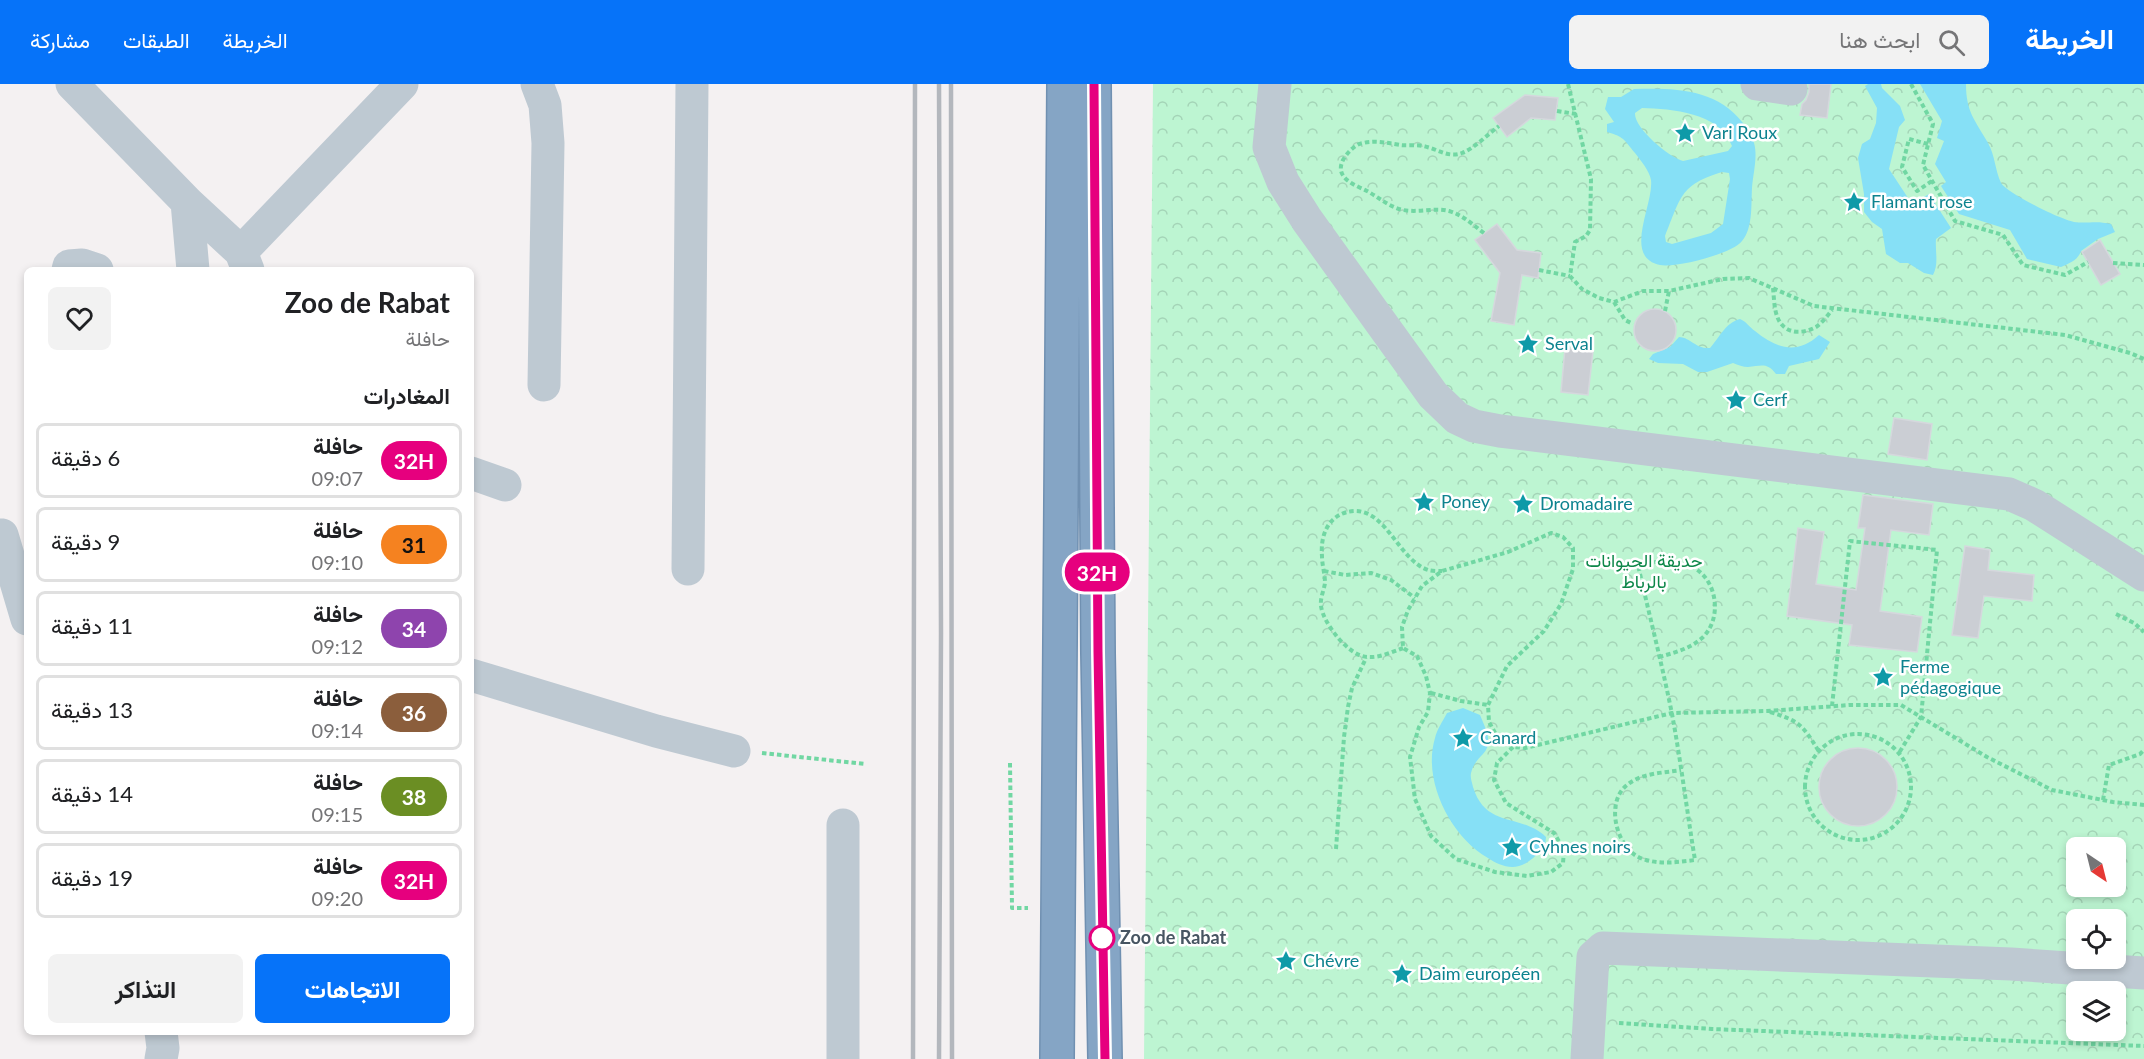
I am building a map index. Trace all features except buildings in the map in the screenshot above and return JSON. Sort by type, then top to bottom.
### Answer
[{"type":"highway","points":[[1057,1059],[1064,84]]},
{"type":"highway","points":[[1094,84],[1097,641],[1105,1059]]},
{"type":"street","points":[[72,84],[245,261],[402,84]]},
{"type":"street","points":[[537,84],[545,105],[548,143],[544,384]]},
{"type":"street","points":[[688,569],[692,84]]},
{"type":"street","points":[[1275,84],[1269,147],[1283,182],[1307,220],[1433,395],[1457,418],[1474,426],[1500,431],[2009,494],[2034,505],[2144,575]]},
{"type":"street","points":[[1757,84],[1791,88]]},
{"type":"street","points":[[188,202],[193,267]]},
{"type":"street","points":[[69,267],[86,267]]},
{"type":"street","points":[[474,474],[505,485]]},
{"type":"street","points":[[10,537],[24,605]]},
{"type":"street","points":[[474,676],[657,731],[734,751]]},
{"type":"street","points":[[843,825],[843,1059]]},
{"type":"street","points":[[1587,1059],[1593,957],[1603,948],[2011,964],[2144,973]]},
{"type":"street","points":[[161,1035],[163,1048],[161,1059]]},
{"type":"path","points":[[1568,84],[1592,179],[1590,230],[1586,236],[1575,242],[1570,276]]},
{"type":"path","points":[[1911,84],[1933,124],[1923,165],[1955,221],[2003,235],[2023,266],[2065,275],[2088,262]]},
{"type":"path","points":[[1557,111],[1576,114]]},
{"type":"path","points":[[1484,233],[1468,220],[1450,212],[1433,209],[1415,211],[1399,209],[1380,201],[1347,181],[1342,176],[1341,165],[1347,154],[1360,143],[1379,141],[1426,146],[1441,153],[1455,155],[1464,152],[1499,126]]},
{"type":"path","points":[[1928,144],[1909,139],[1902,167],[1917,191],[1932,181]]},
{"type":"path","points":[[2113,263],[2144,265]]},
{"type":"path","points":[[1539,270],[1570,276],[1582,289],[1599,298],[1614,302],[1643,291],[1669,291],[1723,279],[1749,278],[1814,306],[2065,335],[2144,359]]},
{"type":"path","points":[[1773,287],[1776,315],[1782,327],[1788,332],[1816,327],[1833,309]]},
{"type":"path","points":[[1665,311],[1669,291]]},
{"type":"path","points":[[1614,302],[1625,320],[1634,324]]},
{"type":"path","points":[[1513,747],[1497,763],[1494,780],[1506,803],[1554,833],[1564,850],[1563,863],[1551,872],[1527,876],[1495,872],[1456,859],[1431,836],[1415,799],[1410,758],[1419,727],[1428,712],[1430,693],[1426,676],[1417,656],[1403,648],[1366,658],[1351,650],[1329,627],[1320,604],[1325,583],[1321,553],[1325,531],[1331,519],[1341,513],[1358,511],[1376,518],[1413,561],[1428,570],[1442,571],[1508,552],[1551,533],[1563,537],[1573,549],[1573,568],[1561,604],[1544,631],[1507,666],[1488,705],[1489,722],[1498,738],[1513,747],[1524,748],[1672,713],[1901,705],[1987,757],[2052,790],[2144,805]]},
{"type":"path","points":[[1832,706],[1851,541],[1937,550],[1921,717],[1899,753]]},
{"type":"path","points":[[1659,657],[1684,649],[1702,638],[1716,616],[1714,597],[1706,576],[1690,565],[1668,560],[1638,565],[1659,657],[1672,713],[1695,860],[1665,863],[1641,859],[1624,845],[1614,819],[1617,800],[1625,785],[1641,777],[1680,770]]},
{"type":"path","points":[[1324,571],[1345,576],[1371,573],[1391,580],[1415,598]]},
{"type":"path","points":[[1403,648],[1402,627],[1415,598],[1422,586],[1442,571]]},
{"type":"path","points":[[2116,614],[2134,623],[2144,632]]},
{"type":"path","points":[[1336,849],[1348,707],[1352,688],[1366,658]]},
{"type":"path","points":[[1430,693],[1488,705]]},
{"type":"path","points":[[1767,711],[1792,719],[1804,728],[1818,750]]},
{"type":"path","points":[[1859,733],[1881,739],[1899,753],[1909,773],[1911,791],[1906,808],[1897,823],[1883,834],[1865,840],[1844,838],[1824,829],[1810,812],[1804,791],[1807,770],[1818,750],[1837,737],[1859,733]]},
{"type":"path","points":[[2103,800],[2109,765],[2140,754],[2144,750]]},
{"type":"path","points":[[734,751],[866,764]]},
{"type":"path","points":[[1010,763],[1012,908]]},
{"type":"path","points":[[1610,1023],[2144,1046]]},
{"type":"green space","name":"حديقة الحيوانات بالرباط","points":[[1153,84],[2144,84],[2144,1059],[1144,1059]]},
{"type":"water","points":[[1881,84],[1882,88],[1900,106],[1905,120],[1899,127],[1889,169],[1912,204],[1929,194],[1951,228],[1936,239],[1936,262],[1933,275],[1924,273],[1908,263],[1900,263],[1886,254],[1882,229],[1864,212],[1864,194],[1858,158],[1862,144],[1870,139],[1876,123],[1877,108],[1865,86]]},
{"type":"water","points":[[1920,84],[1966,84],[1966,94],[1975,122],[1990,148],[2001,183],[2006,188],[2035,206],[2058,216],[2074,222],[2111,224],[2115,232],[2098,239],[2081,251],[2073,261],[2061,267],[2027,259],[2010,230],[1959,214],[1941,186],[1946,182],[1935,164],[1944,141],[1937,138],[1942,121]]},
{"type":"water","points":[[1634,89],[1693,92],[1720,103],[1732,111],[1743,123],[1753,140],[1755,159],[1750,223],[1746,236],[1736,246],[1716,255],[1678,264],[1660,265],[1649,260],[1643,252],[1641,241],[1651,191],[1650,176],[1626,142],[1621,137],[1607,132],[1607,124],[1614,122],[1605,109],[1608,97],[1621,97]],"holes":[[[1642,108],[1680,111],[1706,119],[1726,135],[1732,146],[1728,151],[1683,161],[1661,148],[1646,134],[1636,119],[1635,113]],[[1722,172],[1729,173],[1730,179],[1723,224],[1711,233],[1672,244],[1666,242],[1665,236],[1683,195],[1697,182]]]},
{"type":"water","points":[[1740,319],[1763,337],[1779,345],[1795,347],[1803,345],[1819,335],[1830,342],[1819,359],[1789,366],[1785,374],[1776,374],[1767,366],[1746,367],[1733,363],[1707,372],[1698,372],[1683,364],[1658,363],[1649,359],[1653,354],[1670,347],[1679,337],[1701,347],[1710,348],[1727,327]]},
{"type":"water","points":[[1463,708],[1480,715],[1488,735],[1486,750],[1471,773],[1473,787],[1479,800],[1495,815],[1526,825],[1546,837],[1545,847],[1523,865],[1511,867],[1503,865],[1475,849],[1452,822],[1436,789],[1432,755],[1435,738],[1447,713]]},
{"type":"railway","points":[[913,1059],[915,84]]},
{"type":"railway","points":[[939,84],[941,633],[939,1059]]},
{"type":"railway","points":[[951,84],[952,1059]]},
{"type":"bus line","name":"32H","points":[[1094,84],[1098,652],[1105,1059]]},
{"type":"place","name":"Vari Roux","points":[[1685,133]]},
{"type":"place","name":"Flamant rose","points":[[1854,202]]},
{"type":"place","name":"Serval","points":[[1528,344]]},
{"type":"place","name":"Cerf","points":[[1736,400]]},
{"type":"place","name":"Poney","points":[[1424,502]]},
{"type":"place","name":"Dromadaire","points":[[1523,504]]},
{"type":"place","name":"Ferme pédagogique","points":[[1883,677]]},
{"type":"place","name":"Canard","points":[[1463,738]]},
{"type":"place","name":"Cyhnes noirs","points":[[1512,847]]},
{"type":"place","name":"Zoo de Rabat","points":[[1102,938]]},
{"type":"place","name":"Chévre","points":[[1286,961]]},
{"type":"place","name":"Daim européen","points":[[1402,974]]}]
